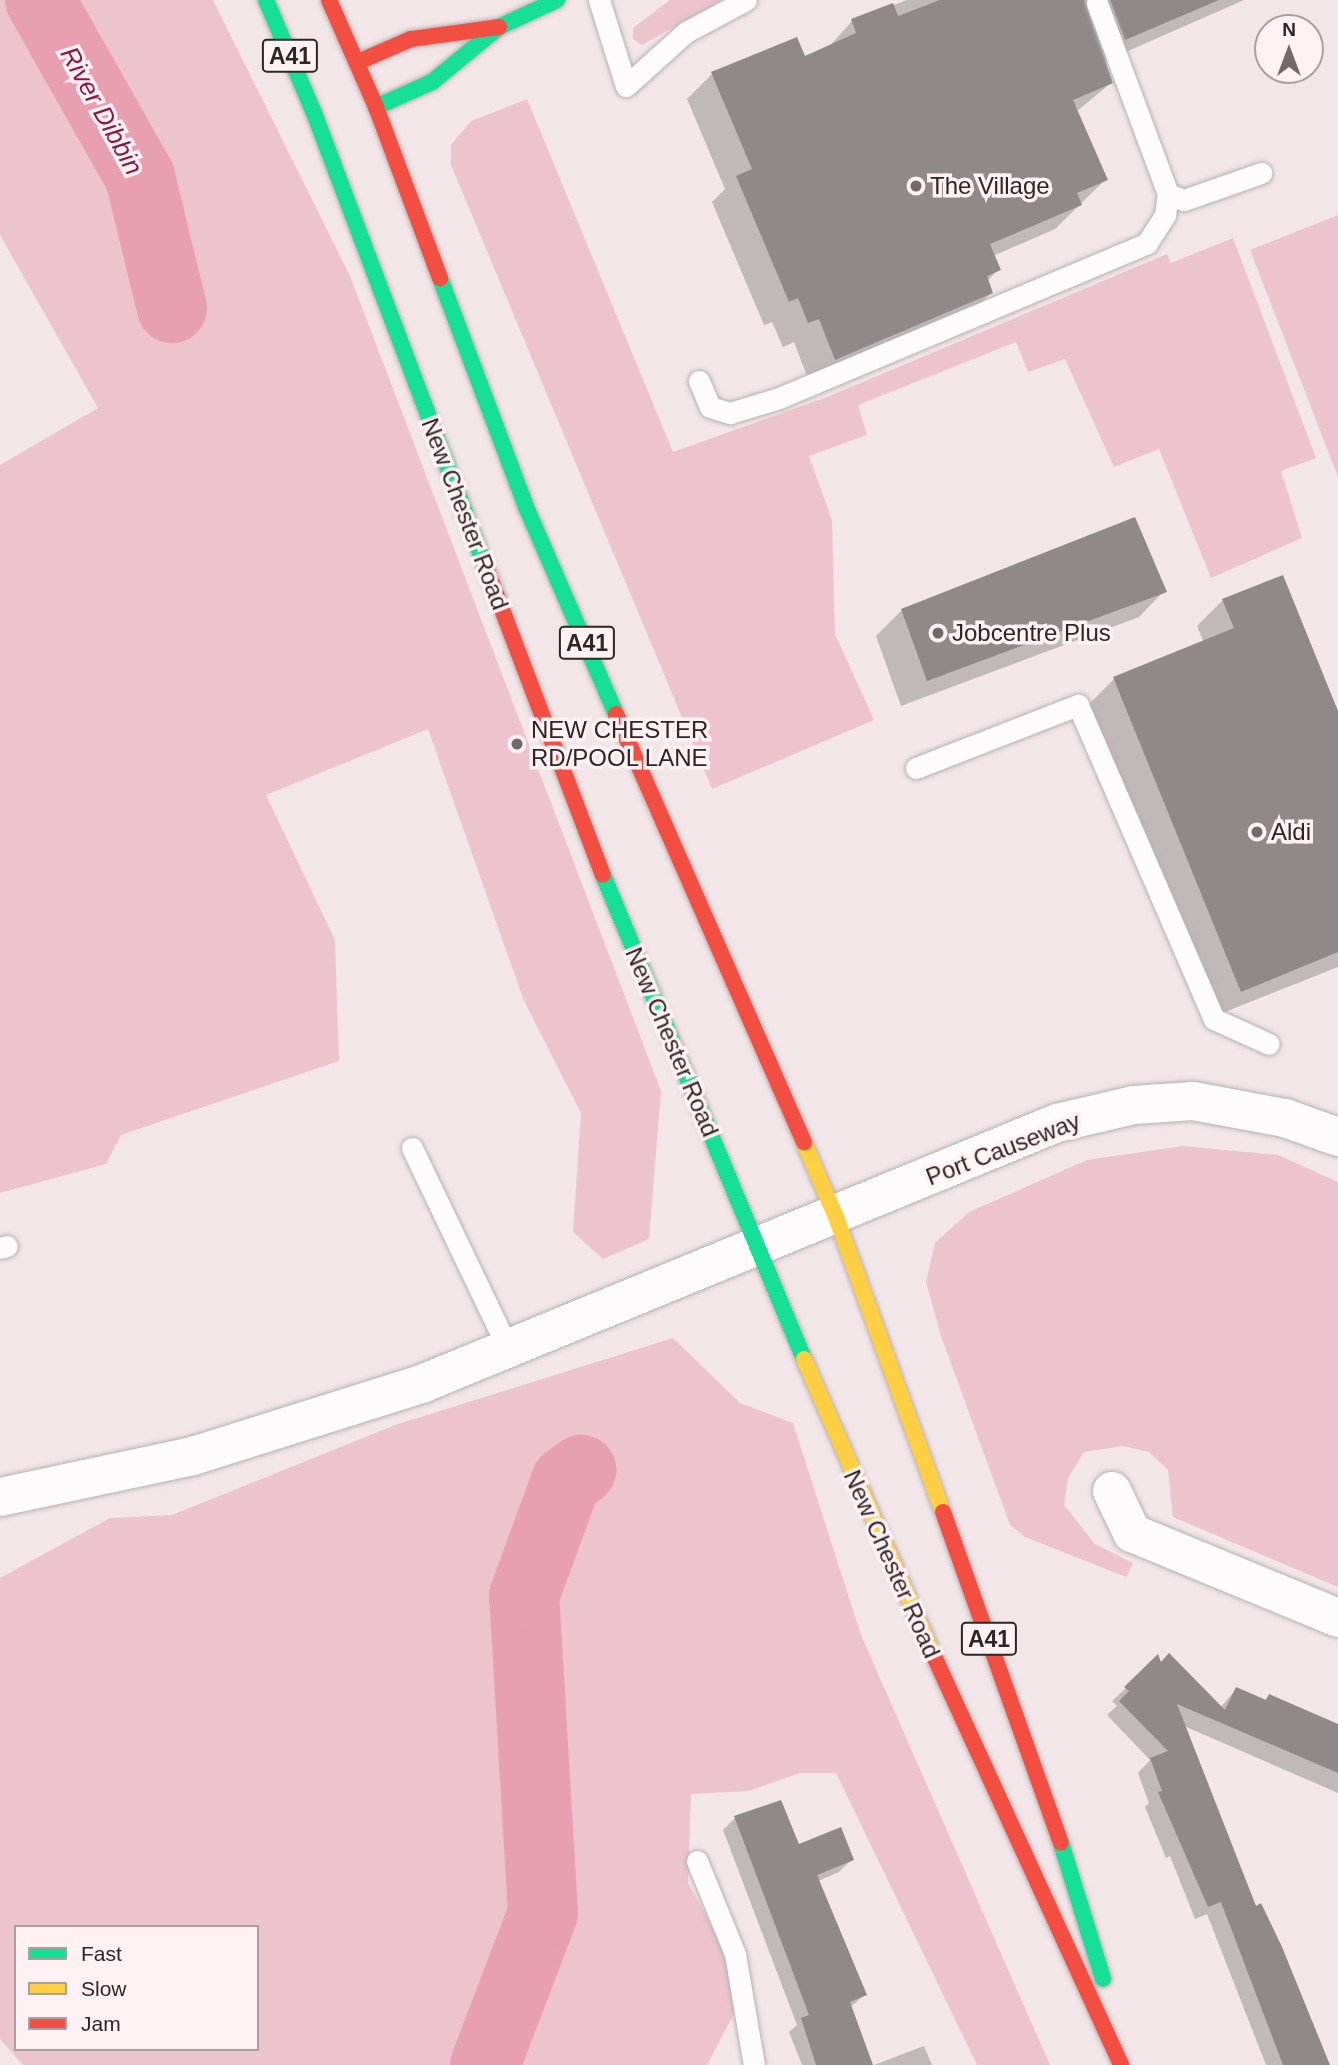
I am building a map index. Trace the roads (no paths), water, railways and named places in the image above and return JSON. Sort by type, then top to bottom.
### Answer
[{"type":"main road","name":"New Chester Road","points":[[266,0],[321,109],[620,920],[878,1535],[1121,2065]]},
{"type":"main road","name":"A41","points":[[329,0],[376,107],[526,507],[836,1217],[1048,1801],[1129,2065]]},
{"type":"main road","points":[[351,109],[376,107],[432,82],[499,27],[557,0]]},
{"type":"main road","points":[[341,82],[358,62],[411,39],[499,27]]},
{"type":"street","name":"Port Causeway","points":[[2,1498],[193,1456],[424,1383],[836,1217],[1058,1123],[1133,1105],[1193,1101],[1285,1118],[1338,1137]]},
{"type":"street","points":[[1112,1491],[1132,1533],[1338,1618]]},
{"type":"lane","points":[[599,0],[625,86],[686,32],[746,0]]},
{"type":"lane","points":[[699,381],[710,407],[730,414],[779,398],[1147,243],[1165,215],[1168,194],[1097,3]]},
{"type":"lane","points":[[1168,194],[1184,200],[1261,173]]},
{"type":"lane","points":[[916,768],[1078,705],[1214,1019],[1269,1044]]},
{"type":"lane","points":[[412,1148],[508,1348]]},
{"type":"lane","points":[[697,1860],[735,1954],[754,2065]]},
{"type":"waterway","name":"River Dibbin","points":[[40,0],[140,177],[172,308]]},
{"type":"waterway","points":[[485,2065],[543,1913],[524,1596],[566,1481],[581,1470]]},
{"type":"place","name":"The Village","points":[[916,186]]},
{"type":"place","name":"Jobcentre Plus","points":[[938,633]]},
{"type":"place","name":"NEW CHESTER RD/POOL LANE","points":[[517,744]]},
{"type":"place","name":"Aldi","points":[[1257,832]]}]
